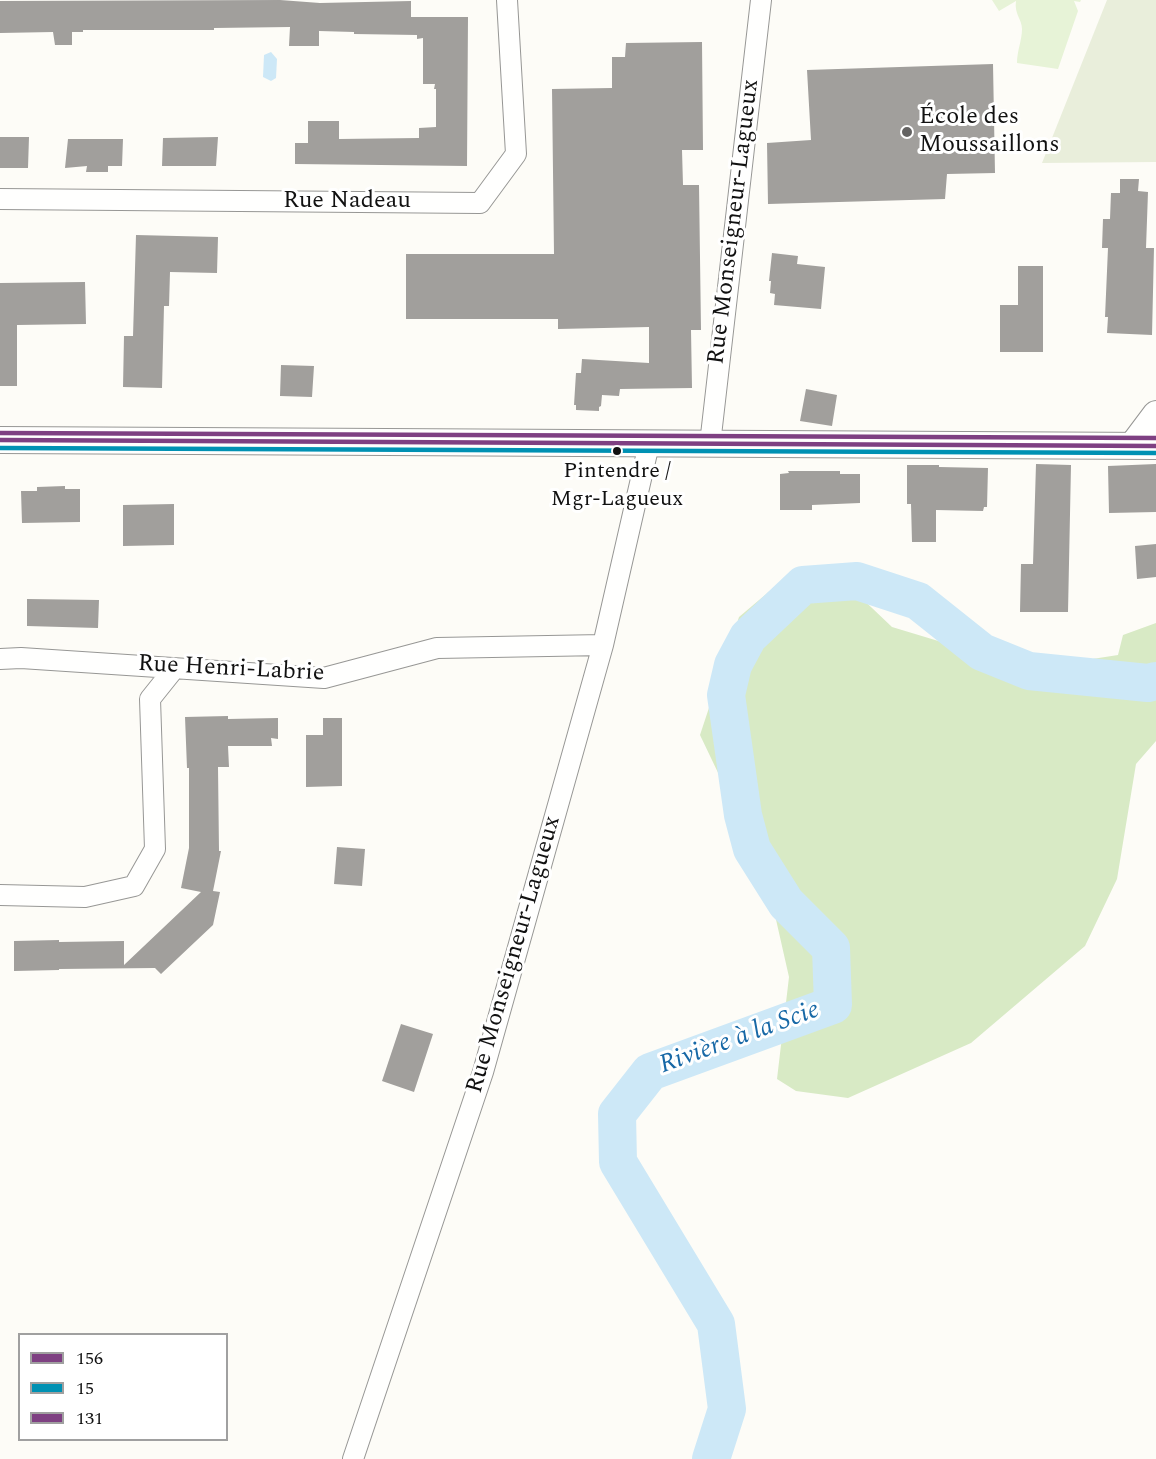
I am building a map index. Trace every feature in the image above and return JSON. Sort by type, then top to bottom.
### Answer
[{"type":"street","name":"Rue Nadeau","points":[[0,199],[480,203],[516,154],[507,0]]},
{"type":"street","name":"Rue Monseigneur-Lagueux","points":[[710,444],[761,0]]},
{"type":"street","points":[[0,440],[1144,446],[1156,414]]},
{"type":"street","name":"Rue Monseigneur-Lagueux","points":[[353,1459],[483,1072],[603,645],[649,444]]},
{"type":"street","name":"Rue Henri-Labrie","points":[[0,658],[324,678],[437,648],[603,645]]},
{"type":"street","points":[[0,895],[85,897],[134,886],[155,849],[150,699],[174,669]]},
{"type":"green space","points":[[992,0],[1081,0],[1080,2],[1074,1],[1078,11],[1058,69],[1017,63],[1022,29],[1016,1],[999,11]]},
{"type":"green space","points":[[1107,0],[1156,0],[1156,162],[1042,163]]},
{"type":"green space","points":[[831,569],[892,627],[988,656],[1060,664],[1118,655],[1123,635],[1156,623],[1156,741],[1136,764],[1117,879],[1085,946],[971,1043],[848,1098],[796,1091],[777,1079],[789,977],[765,871],[700,735],[739,617],[791,573]]},
{"type":"water","points":[[271,52],[277,59],[276,78],[271,81],[263,77],[264,55]]},
{"type":"building","points":[[280,0],[320,3],[411,1],[411,17],[468,17],[467,166],[295,164],[295,143],[308,143],[308,121],[339,121],[339,139],[419,138],[419,128],[436,127],[435,84],[423,84],[423,38],[417,39],[417,35],[319,31],[319,46],[289,46],[290,27],[214,28],[214,30],[83,30],[83,32],[72,32],[72,45],[55,45],[53,32],[0,33],[0,1]]},
{"type":"building","points":[[702,42],[703,150],[682,150],[683,185],[699,185],[701,330],[691,330],[692,388],[620,389],[619,396],[602,395],[599,411],[576,410],[576,405],[574,405],[576,373],[581,373],[582,359],[649,363],[649,327],[558,329],[558,319],[406,319],[406,254],[554,254],[552,89],[612,88],[612,57],[625,57],[626,43]]},
{"type":"building","points":[[993,64],[995,173],[947,174],[945,199],[768,204],[767,143],[811,140],[807,70]]},
{"type":"building","points":[[0,137],[29,137],[28,168],[0,168]]},
{"type":"building","points":[[218,137],[216,166],[162,166],[163,138]]},
{"type":"building","points":[[68,139],[123,139],[122,166],[108,166],[108,172],[86,172],[87,166],[65,168]]},
{"type":"building","points":[[1120,179],[1139,179],[1138,191],[1148,192],[1146,248],[1154,248],[1152,335],[1107,333],[1108,317],[1105,317],[1108,248],[1102,248],[1103,219],[1110,219],[1111,193],[1120,193]]},
{"type":"building","points":[[136,235],[218,237],[217,273],[170,272],[169,306],[164,306],[162,388],[123,387],[124,336],[133,336]]},
{"type":"building","points":[[772,253],[798,256],[797,264],[825,267],[821,309],[774,305],[775,294],[770,293],[771,281],[769,281]]},
{"type":"building","points":[[1018,266],[1043,266],[1043,352],[1000,352],[1000,305],[1018,305]]},
{"type":"building","points":[[85,282],[86,324],[17,325],[17,386],[0,386],[0,283]]},
{"type":"building","points":[[281,365],[314,366],[312,397],[280,396]]},
{"type":"building","points":[[806,389],[837,395],[832,426],[800,421]]},
{"type":"building","points":[[1036,464],[1071,465],[1068,612],[1020,612],[1021,564],[1033,564]]},
{"type":"building","points":[[1156,464],[1156,512],[1109,513],[1108,466]]},
{"type":"building","points":[[907,465],[988,468],[987,507],[984,507],[983,511],[936,510],[936,542],[912,542],[911,504],[907,504]]},
{"type":"building","points":[[788,471],[840,471],[840,474],[860,474],[860,503],[812,505],[812,510],[780,510],[780,474],[789,473]]},
{"type":"building","points":[[65,486],[65,489],[80,489],[80,522],[22,523],[21,491],[37,491],[37,487]]},
{"type":"building","points":[[174,504],[174,545],[123,546],[123,505]]},
{"type":"building","points":[[1156,544],[1156,577],[1137,579],[1135,546]]},
{"type":"building","points":[[27,599],[99,600],[98,628],[27,626]]},
{"type":"building","points":[[228,716],[228,719],[278,718],[278,739],[271,738],[272,746],[228,746],[229,767],[218,767],[219,851],[221,851],[213,891],[220,892],[213,925],[161,974],[155,968],[14,971],[14,941],[124,941],[124,965],[201,892],[181,888],[189,848],[189,768],[187,768],[185,717]]},
{"type":"building","points":[[323,718],[342,718],[342,786],[306,787],[306,735],[323,735]]},
{"type":"building","points":[[337,847],[365,849],[362,886],[334,884]]},
{"type":"building","points":[[401,1024],[433,1034],[414,1092],[382,1081]]},
{"type":"waterway","name":"Rivière à la Scie","points":[[711,1459],[727,1409],[716,1324],[618,1162],[617,1114],[650,1072],[833,1005],[831,948],[786,903],[752,849],[743,815],[726,695],[733,665],[748,637],[803,585],[857,581],[918,601],[982,652],[1029,671],[1148,683],[1156,681]]},
{"type":"transit line","name":"131","points":[[0,433],[1156,438]]},
{"type":"transit line","name":"156","points":[[0,440],[1156,446]]},
{"type":"transit line","name":"15","points":[[0,448],[1156,453]]},
{"type":"place","name":"École des Moussaillons","points":[[907,132]]},
{"type":"place","name":"Pintendre / Mgr-Lagueux","points":[[617,451]]}]
